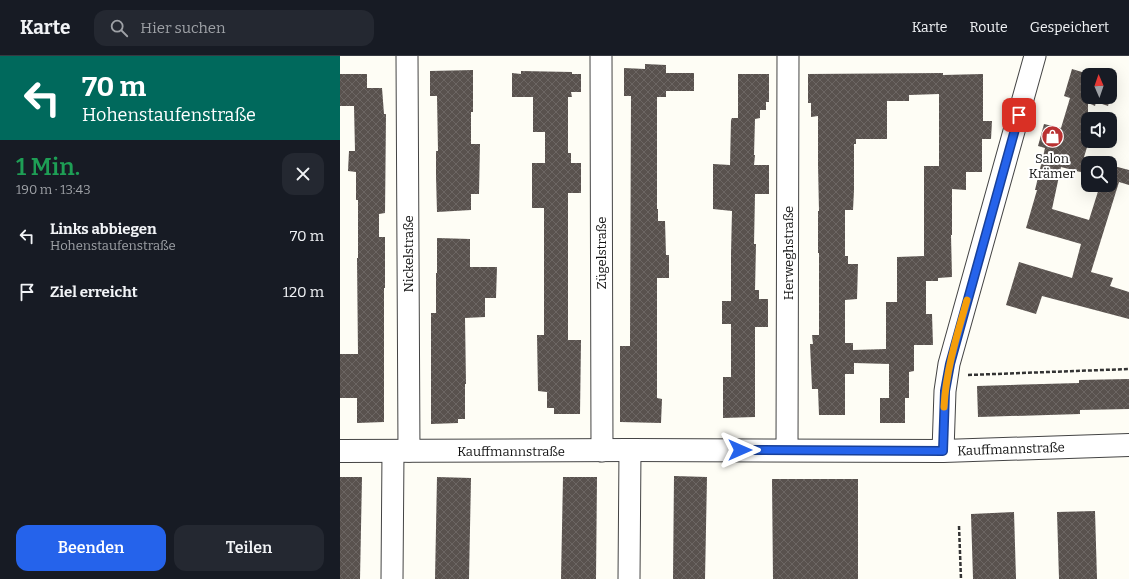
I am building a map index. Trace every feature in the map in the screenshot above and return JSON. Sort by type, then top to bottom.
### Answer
[{"type":"street","name":"Nickelstraße","points":[[401,451],[407,56]]},
{"type":"street","name":"Zügelstraße","points":[[601,56],[602,451]]},
{"type":"street","name":"Herweghstraße","points":[[787,450],[788,56]]},
{"type":"street","points":[[943,451],[947,376],[1035,56]]},
{"type":"street","name":"Kauffmannstraße","points":[[340,451],[943,451],[1129,445]]},
{"type":"street","points":[[629,579],[630,450]]},
{"type":"street","points":[[392,579],[401,451]]},
{"type":"path","points":[[947,376],[1129,369]]},
{"type":"path","points":[[959,526],[961,579]]},
{"type":"building","points":[[645,64],[666,65],[666,73],[694,73],[694,91],[666,91],[666,97],[657,97],[657,209],[658,221],[665,221],[666,255],[669,255],[669,278],[657,278],[657,398],[662,399],[661,423],[620,422],[620,346],[630,346],[631,96],[624,96],[624,68],[645,69]]},
{"type":"building","points":[[1072,69],[1081,72],[1081,104],[1088,104],[1088,112],[1081,112],[1081,148],[1087,148],[1084,156],[1081,156],[1081,172],[1061,167],[1052,209],[1089,220],[1098,192],[1116,192],[1091,272],[1113,278],[1110,286],[1129,292],[1129,319],[1042,296],[1036,314],[1006,305],[1019,262],[1072,278],[1081,244],[1026,228],[1037,190],[1035,190],[1045,148],[1038,146],[1044,124],[1061,128],[1070,98],[1064,96]]},
{"type":"building","points":[[473,70],[471,144],[480,144],[479,194],[471,194],[471,210],[437,212],[437,96],[430,96],[430,71]]},
{"type":"building","points":[[521,71],[572,72],[572,74],[581,74],[581,92],[571,92],[572,97],[568,97],[568,153],[571,153],[571,163],[581,163],[581,193],[568,193],[568,340],[581,340],[580,414],[554,414],[554,408],[547,408],[547,392],[538,391],[537,335],[544,335],[544,208],[532,208],[532,163],[545,163],[545,132],[533,132],[533,97],[512,97],[512,73],[521,74]]},
{"type":"building","points":[[340,74],[367,74],[367,88],[382,88],[384,114],[386,114],[385,213],[379,214],[379,237],[385,237],[384,422],[357,423],[357,398],[340,398],[340,354],[358,354],[358,200],[356,200],[356,172],[348,171],[349,151],[355,151],[354,106],[340,106]]},
{"type":"building","points":[[738,74],[769,74],[769,102],[766,102],[766,110],[760,110],[760,118],[755,119],[754,155],[754,165],[769,165],[769,194],[755,194],[754,244],[756,244],[755,290],[759,290],[759,299],[768,299],[768,327],[755,327],[755,417],[723,418],[723,377],[731,377],[731,324],[722,324],[722,301],[731,301],[732,211],[713,209],[713,164],[730,165],[731,120],[732,118],[738,118]]},
{"type":"building","points":[[808,74],[983,74],[983,121],[992,121],[991,139],[982,139],[982,172],[966,172],[966,190],[952,189],[952,277],[938,278],[938,281],[926,281],[926,314],[932,314],[933,345],[914,345],[914,371],[909,372],[909,398],[905,398],[905,423],[880,423],[880,398],[889,398],[889,364],[854,363],[854,374],[845,374],[845,415],[819,415],[818,389],[812,389],[810,344],[813,344],[812,335],[819,335],[818,116],[811,117],[811,103],[808,103]],"holes":[[[939,94],[939,166],[924,166],[924,256],[897,257],[897,302],[886,302],[886,349],[853,350],[853,343],[845,343],[845,300],[857,299],[858,264],[848,264],[848,256],[845,256],[845,210],[853,210],[854,144],[856,144],[856,139],[887,139],[887,101],[909,101],[909,95]]]},
{"type":"building","points":[[1117,167],[1129,170],[1129,185],[1119,182],[1117,188]]},
{"type":"building","points":[[437,238],[470,239],[470,267],[497,267],[496,298],[485,298],[485,317],[465,318],[465,419],[458,419],[458,423],[431,424],[431,313],[436,313]]},
{"type":"building","points":[[1129,379],[1129,409],[1080,410],[1080,414],[978,417],[977,386],[1079,383],[1079,380]]},
{"type":"building","points":[[674,476],[707,477],[705,579],[673,579]]},
{"type":"building","points":[[340,477],[362,477],[360,579],[340,579]]},
{"type":"building","points":[[437,477],[471,478],[469,579],[435,579]]},
{"type":"building","points":[[563,477],[597,477],[596,579],[561,579]]},
{"type":"building","points":[[772,479],[858,479],[858,579],[773,579]]},
{"type":"building","points":[[1095,511],[1097,579],[1059,579],[1057,512]]},
{"type":"building","points":[[1014,512],[1016,579],[973,579],[971,514]]},
{"type":"slow traffic","points":[[944,407],[945,391],[950,364],[967,300]]},
{"type":"place","name":"Salon Krämer","points":[[1052,136]]},
{"type":"route","points":[[740,450],[943,451],[945,391],[950,364],[1019,115]]}]
